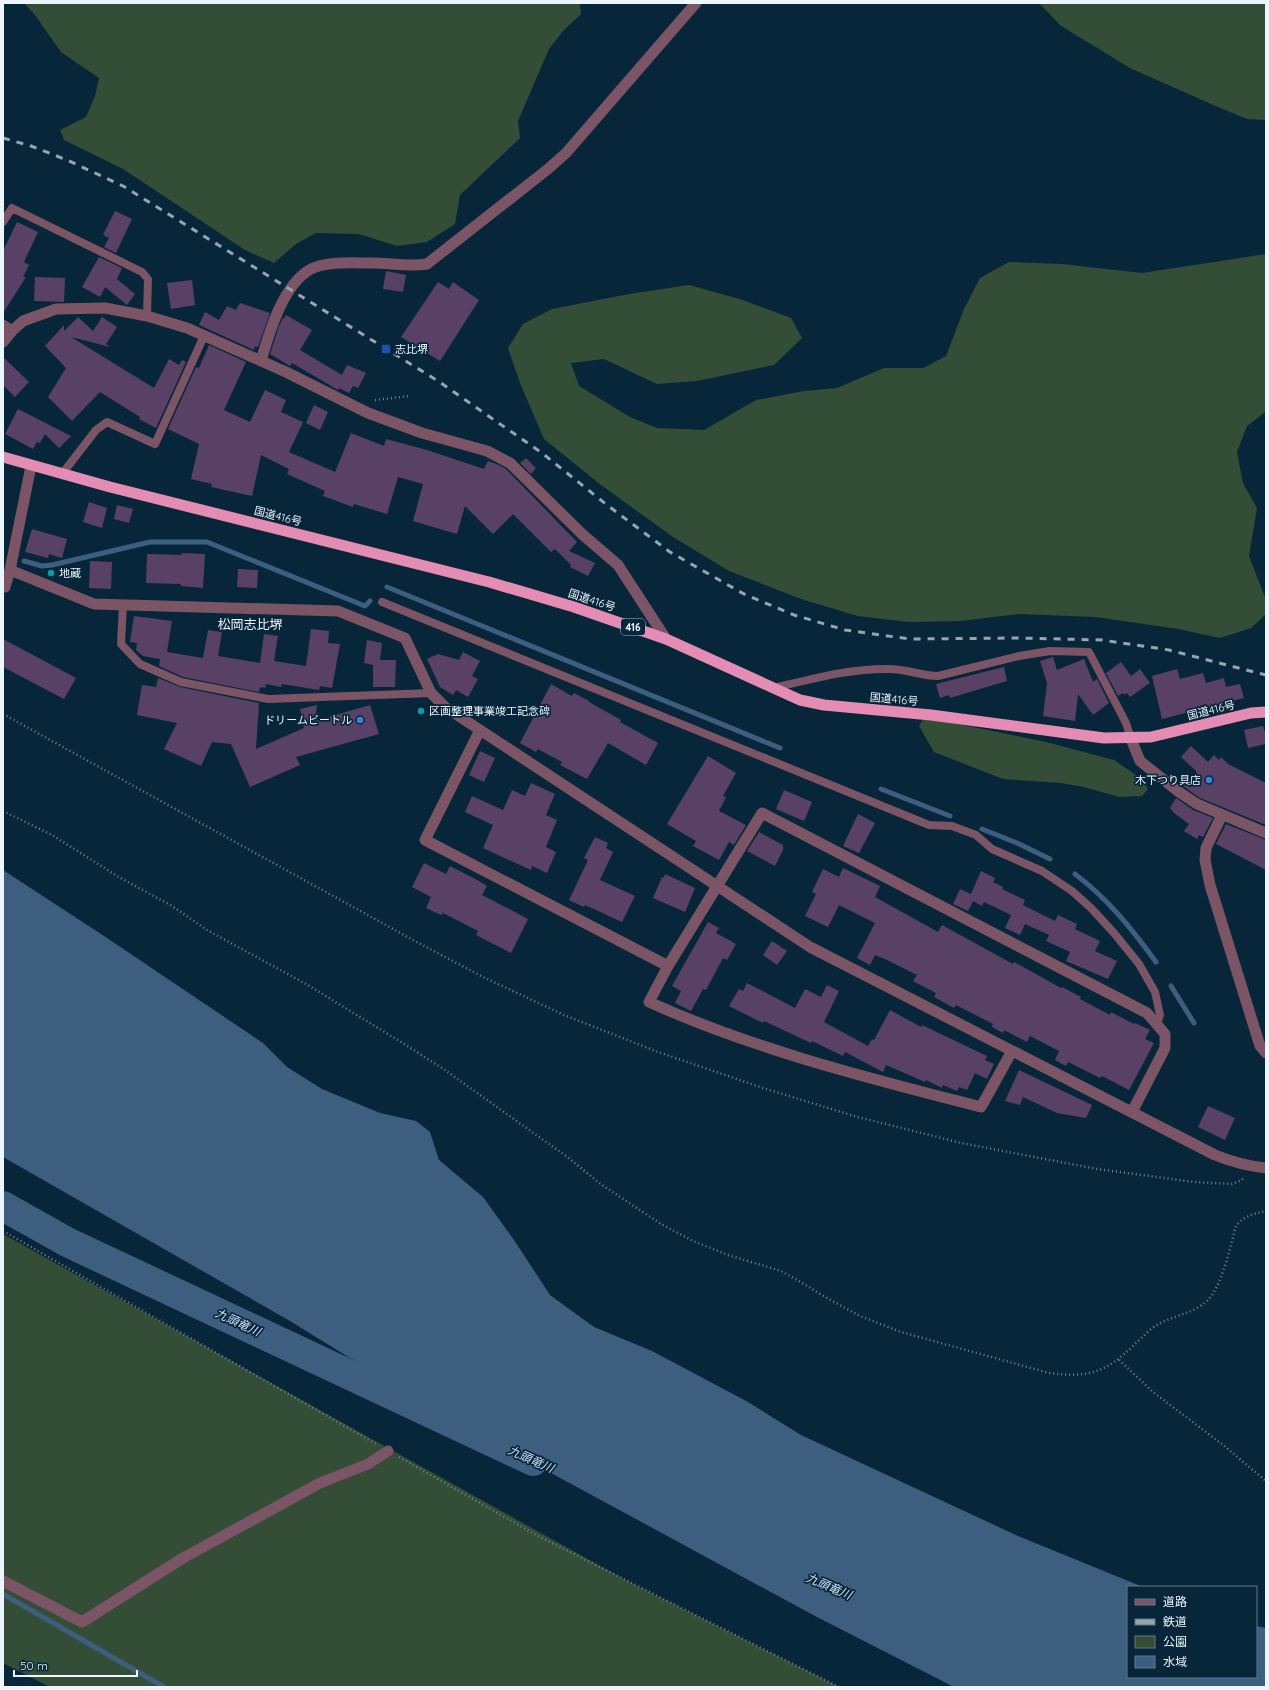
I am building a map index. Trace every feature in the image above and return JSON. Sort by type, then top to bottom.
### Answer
[{"type":"highway","name":"国道416号","points":[[3,457],[62,474],[489,582],[574,607],[666,639],[800,700],[824,705],[931,715],[1104,738],[1131,739],[1151,737],[1251,713],[1266,712]]},
{"type":"street","points":[[260,361],[272,325],[286,297],[298,280],[311,270],[337,264],[373,263],[413,266],[427,264],[548,169],[566,153],[696,3]]},
{"type":"street","points":[[3,342],[7,328],[56,309],[105,308],[147,316],[187,328],[286,372],[368,414],[422,433],[487,450],[510,463],[582,534],[618,565],[666,639]]},
{"type":"street","points":[[3,587],[5,587],[10,570],[31,466]]},
{"type":"street","points":[[10,570],[94,604],[338,611],[405,638],[431,693],[445,707],[810,947],[1215,1155],[1250,1167],[1266,1168]]},
{"type":"street","points":[[480,730],[425,840],[668,966]]},
{"type":"street","points":[[1131,739],[1140,761],[1197,804],[1266,833]]},
{"type":"street","points":[[1012,1051],[981,1107],[803,1059],[692,1022],[649,1002],[668,966],[762,813],[1147,1013],[1165,1034],[1165,1048],[1132,1112]]},
{"type":"street","points":[[1222,815],[1206,848],[1205,860],[1210,885],[1260,1046],[1266,1053]]},
{"type":"street","points":[[3,1581],[82,1622],[183,1558],[320,1483],[368,1464],[388,1451]]},
{"type":"lane","points":[[3,222],[12,208],[142,272],[148,279],[147,316]]},
{"type":"lane","points":[[62,474],[96,430],[107,422],[155,444],[204,336]]},
{"type":"lane","points":[[382,602],[929,824],[952,826],[976,835],[992,849],[1042,871],[1072,891],[1091,908],[1139,964],[1155,992],[1160,1015],[1156,1023]]},
{"type":"lane","points":[[123,605],[121,644],[140,664],[181,682],[268,699],[431,693]]},
{"type":"lane","points":[[774,688],[837,673],[889,669],[901,670],[925,676],[938,676],[1019,656],[1050,651],[1089,652],[1126,723],[1131,739]]},
{"type":"path","points":[[372,406],[374,400],[410,396]]},
{"type":"path","points":[[3,714],[413,940],[485,978],[564,1015],[658,1052],[763,1088],[854,1116],[961,1143],[1097,1170],[1194,1182],[1232,1184],[1242,1180],[1250,1167]]},
{"type":"path","points":[[3,812],[52,835],[117,876],[172,906],[207,930],[357,1014],[442,1068],[566,1156],[602,1185],[637,1210],[661,1224],[693,1241],[728,1255],[781,1271],[860,1316],[901,1332],[1049,1373],[1071,1376],[1091,1374],[1118,1360],[1146,1333],[1159,1324],[1186,1314],[1201,1306],[1211,1296],[1218,1283],[1236,1226],[1242,1219],[1253,1214],[1266,1211]]},
{"type":"path","points":[[3,1231],[538,1536],[839,1687]]},
{"type":"path","points":[[1118,1360],[1153,1392],[1266,1481]]},
{"type":"green space","points":[[24,3],[580,3],[581,14],[563,31],[549,49],[518,121],[520,138],[460,195],[455,224],[427,242],[397,246],[359,234],[316,233],[296,244],[274,263],[245,250],[123,169],[64,140],[60,130],[86,117],[95,96],[99,78],[61,52],[35,15]]},
{"type":"green space","points":[[1039,3],[1266,3],[1266,120],[1247,119],[1130,68],[1061,26]]},
{"type":"green space","points":[[1266,254],[1266,410],[1247,426],[1237,452],[1243,483],[1257,508],[1249,556],[1266,600],[1266,614],[1251,628],[1220,638],[1178,629],[1096,617],[1019,614],[961,621],[908,622],[858,616],[801,599],[729,571],[673,537],[601,485],[544,439],[520,383],[508,348],[523,324],[552,309],[629,294],[689,285],[743,300],[791,318],[802,338],[774,365],[697,381],[657,384],[604,359],[571,363],[579,386],[630,417],[657,428],[704,430],[756,400],[804,391],[837,388],[884,368],[923,368],[946,356],[964,309],[980,278],[1009,262],[1062,264],[1142,273]]},
{"type":"green space","points":[[924,717],[1046,742],[1114,760],[1143,780],[1148,789],[1142,796],[1119,797],[1084,787],[1061,783],[1003,779],[934,752],[919,726]]},
{"type":"green space","points":[[3,1234],[629,1582],[839,1687],[50,1687],[3,1663]]},
{"type":"water","points":[[3,870],[263,1043],[287,1067],[322,1089],[380,1113],[416,1121],[430,1132],[439,1160],[483,1197],[514,1240],[550,1295],[594,1327],[652,1351],[748,1402],[801,1435],[1018,1536],[1141,1586],[1127,1586],[1127,1678],[1257,1678],[1257,1626],[1266,1628],[1266,1687],[954,1687],[815,1616],[431,1408],[290,1321],[3,1157]]},
{"type":"building","points":[[115,211],[132,219],[116,253],[104,247],[109,238],[103,235]]},
{"type":"building","points":[[17,222],[38,232],[24,262],[29,265],[23,277],[26,277],[3,313],[3,251]]},
{"type":"building","points":[[99,257],[122,268],[117,279],[135,294],[127,305],[105,287],[100,297],[82,287]]},
{"type":"building","points":[[386,271],[406,275],[403,292],[383,289]]},
{"type":"building","points":[[35,277],[65,278],[64,302],[34,301]]},
{"type":"building","points":[[192,280],[195,305],[171,309],[167,283]]},
{"type":"building","points":[[438,282],[449,289],[453,282],[479,300],[440,361],[401,337]]},
{"type":"building","points":[[240,303],[270,313],[258,347],[255,346],[254,350],[199,325],[205,312],[219,320],[227,306],[236,310]]},
{"type":"building","points":[[286,315],[312,330],[300,350],[342,375],[347,365],[366,373],[358,388],[353,386],[349,393],[339,388],[338,390],[292,363],[290,366],[270,354],[279,326]]},
{"type":"building","points":[[78,317],[93,331],[102,317],[117,327],[106,344],[110,347],[71,337],[154,388],[169,359],[179,365],[182,360],[186,362],[156,428],[139,419],[140,417],[100,392],[72,421],[48,397],[66,368],[45,346],[64,325],[64,331]]},
{"type":"building","points":[[209,345],[246,362],[224,410],[250,422],[265,390],[286,400],[281,412],[303,422],[289,452],[335,472],[351,433],[384,446],[386,439],[427,450],[484,469],[488,461],[499,465],[506,469],[577,542],[569,551],[595,563],[588,576],[570,567],[571,565],[555,549],[551,552],[513,514],[493,534],[465,506],[457,534],[413,521],[423,484],[398,477],[387,514],[354,504],[353,507],[323,496],[325,491],[287,474],[289,469],[261,455],[252,496],[211,487],[212,484],[191,479],[199,444],[168,429],[196,367],[199,368]]},
{"type":"building","points":[[3,357],[29,382],[15,397],[3,385]]},
{"type":"building","points":[[314,405],[328,412],[320,430],[306,423]]},
{"type":"building","points":[[18,409],[71,436],[59,448],[45,434],[40,443],[37,442],[33,449],[5,434]]},
{"type":"building","points":[[526,458],[536,468],[531,474],[520,463]]},
{"type":"building","points":[[89,502],[107,508],[102,528],[83,522]]},
{"type":"building","points":[[117,505],[133,509],[129,523],[114,519]]},
{"type":"building","points":[[32,529],[67,539],[62,558],[49,554],[48,558],[25,552]]},
{"type":"building","points":[[182,553],[205,554],[203,588],[181,586],[181,584],[146,583],[147,554],[182,555]]},
{"type":"building","points":[[90,561],[112,562],[111,589],[89,588]]},
{"type":"building","points":[[238,569],[258,570],[257,588],[237,587]]},
{"type":"building","points":[[134,616],[172,621],[167,652],[203,658],[208,630],[222,632],[218,656],[260,663],[264,634],[278,636],[274,661],[306,666],[311,629],[329,631],[328,643],[340,644],[332,688],[320,686],[319,690],[282,684],[281,687],[266,684],[265,688],[260,687],[259,692],[183,677],[159,666],[160,659],[143,656],[136,650],[137,643],[130,642]]},
{"type":"building","points":[[3,639],[76,678],[64,699],[3,667]]},
{"type":"building","points":[[367,640],[382,643],[380,660],[396,660],[395,687],[373,687],[373,665],[364,663]]},
{"type":"building","points":[[463,652],[480,661],[472,676],[478,679],[468,697],[456,690],[453,695],[440,687],[427,659],[438,654],[459,660]]},
{"type":"building","points":[[1053,657],[1057,670],[1084,659],[1093,682],[1097,679],[1109,703],[1093,715],[1078,694],[1075,721],[1043,716],[1047,683],[1040,661]]},
{"type":"building","points":[[1121,662],[1131,676],[1140,669],[1150,683],[1130,697],[1127,693],[1124,695],[1123,693],[1118,696],[1106,673]]},
{"type":"building","points":[[1004,667],[1007,681],[950,698],[949,695],[940,698],[936,684]]},
{"type":"building","points":[[1177,669],[1180,679],[1203,673],[1206,683],[1224,678],[1226,687],[1240,684],[1244,698],[1162,719],[1152,676]]},
{"type":"building","points":[[158,678],[180,687],[259,703],[256,749],[304,728],[300,709],[317,705],[315,721],[370,705],[379,734],[296,757],[300,765],[250,787],[231,744],[212,742],[201,766],[164,749],[177,723],[137,715],[142,685],[156,687]]},
{"type":"building","points":[[551,684],[572,696],[574,693],[589,701],[621,720],[620,722],[658,743],[646,765],[608,743],[587,779],[560,765],[562,762],[538,749],[536,752],[520,743]]},
{"type":"building","points":[[1263,726],[1266,736],[1266,744],[1248,748],[1244,730]]},
{"type":"building","points":[[1191,746],[1208,762],[1214,755],[1219,760],[1221,757],[1228,764],[1266,783],[1266,825],[1200,798],[1183,786],[1197,772],[1181,757]]},
{"type":"building","points":[[480,751],[495,758],[484,782],[469,775]]},
{"type":"building","points":[[708,756],[736,773],[723,796],[726,797],[719,811],[746,825],[734,845],[729,842],[719,860],[693,846],[696,841],[667,824]]},
{"type":"building","points":[[531,783],[555,794],[546,815],[557,820],[546,847],[556,852],[547,873],[532,866],[531,870],[483,848],[493,825],[465,812],[472,796],[503,810],[512,790],[525,796]]},
{"type":"building","points":[[784,790],[812,802],[804,821],[776,809]]},
{"type":"building","points":[[1176,798],[1193,810],[1213,818],[1203,837],[1199,835],[1197,839],[1184,831],[1189,824],[1174,813],[1170,808]]},
{"type":"building","points":[[858,814],[875,823],[859,853],[843,846]]},
{"type":"building","points":[[1226,824],[1266,840],[1266,870],[1216,844]]},
{"type":"building","points":[[759,832],[783,845],[783,850],[775,866],[747,851]]},
{"type":"building","points":[[595,837],[608,843],[606,848],[613,852],[600,880],[635,896],[622,922],[585,905],[584,907],[569,900],[588,860],[584,858]]},
{"type":"building","points":[[424,863],[446,874],[450,866],[479,881],[487,886],[482,895],[528,919],[511,953],[476,935],[478,931],[443,913],[441,915],[426,908],[431,897],[412,887]]},
{"type":"building","points":[[843,868],[880,886],[875,897],[938,932],[942,925],[1013,964],[1014,962],[1061,988],[1062,987],[1081,997],[1080,999],[1110,1015],[1111,1012],[1134,1024],[1135,1023],[1150,1030],[1145,1039],[1154,1043],[1129,1090],[1102,1076],[1100,1078],[1068,1062],[1066,1066],[1055,1060],[1059,1051],[1030,1036],[1027,1042],[1004,1030],[1003,1033],[992,1027],[993,1024],[956,1005],[954,1008],[934,997],[936,993],[913,981],[917,975],[887,960],[875,955],[870,965],[857,958],[875,923],[839,905],[828,927],[805,916],[816,894],[812,892],[823,869],[839,877]]},
{"type":"building","points":[[981,871],[995,878],[993,882],[1003,887],[1002,889],[1025,900],[1023,905],[1055,921],[1058,915],[1077,924],[1075,929],[1100,941],[1095,951],[1117,961],[1108,979],[1066,961],[1070,952],[1046,941],[1049,935],[1025,924],[1020,935],[1005,928],[1011,915],[984,902],[982,906],[973,901],[968,911],[953,904],[960,889],[971,894]]},
{"type":"building","points":[[665,874],[695,888],[685,912],[653,898],[662,877],[664,878]]},
{"type":"building","points":[[708,922],[719,928],[716,933],[736,944],[727,960],[723,958],[706,990],[703,989],[691,1011],[675,1003],[681,991],[672,986]]},
{"type":"building","points":[[772,941],[787,951],[777,965],[763,955]]},
{"type":"building","points":[[747,983],[795,1008],[805,989],[821,997],[827,985],[839,991],[824,1022],[868,1046],[872,1039],[874,1040],[890,1010],[921,1027],[922,1025],[987,1056],[985,1060],[994,1064],[987,1079],[975,1073],[967,1090],[959,1087],[957,1091],[943,1085],[942,1088],[926,1080],[925,1082],[886,1065],[883,1072],[845,1052],[843,1056],[764,1021],[763,1023],[729,1006],[739,989],[743,991]]},
{"type":"building","points":[[1019,1070],[1092,1105],[1086,1118],[1057,1113],[1023,1097],[1020,1105],[1005,1101]]},
{"type":"building","points":[[1208,1106],[1235,1118],[1225,1140],[1198,1127]]},
{"type":"waterway","points":[[24,561],[42,566],[52,565],[150,542],[207,542],[365,606],[370,601]]},
{"type":"waterway","points":[[387,587],[780,748]]},
{"type":"waterway","points":[[881,789],[950,816]]},
{"type":"waterway","points":[[982,829],[1017,843],[1050,859]]},
{"type":"waterway","points":[[1075,874],[1109,904],[1156,962]]},
{"type":"waterway","points":[[1171,986],[1194,1023]]},
{"type":"waterway","name":"九頭竜川","points":[[3,1206],[67,1242],[533,1461]]},
{"type":"waterway","points":[[3,1594],[164,1687]]},
{"type":"railway","points":[[3,138],[31,146],[67,160],[123,186],[438,381],[542,453],[607,505],[670,552],[744,594],[794,615],[845,630],[910,639],[1017,638],[1102,640],[1169,650],[1266,675]]},
{"type":"place","name":"志比堺","points":[[386,349]]},
{"type":"place","name":"地蔵","points":[[51,573]]},
{"type":"place","name":"区画整理事業竣工記念碑","points":[[421,711]]},
{"type":"place","name":"ドリームビートル","points":[[360,720]]},
{"type":"place","name":"木下つり具店","points":[[1209,780]]},
{"type":"district","name":"松岡志比堺","points":[[250,624]]}]
